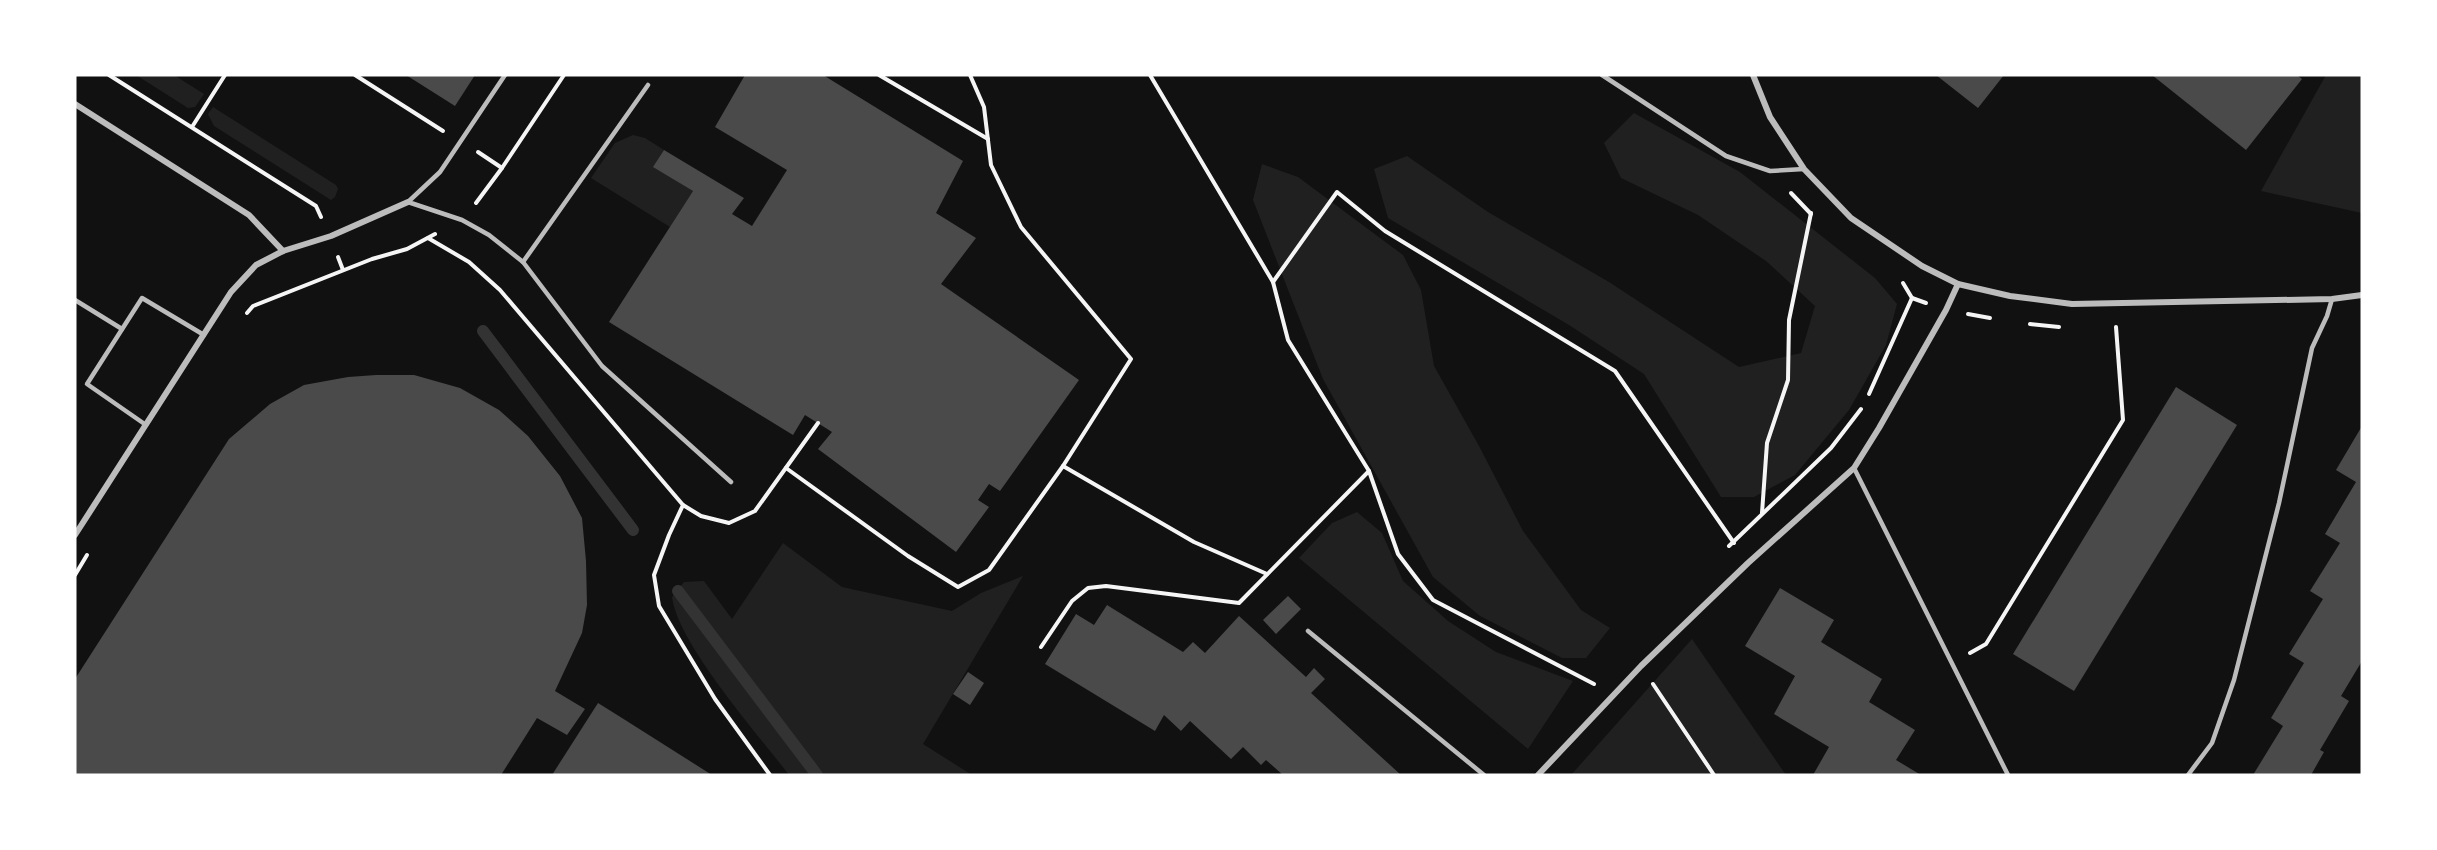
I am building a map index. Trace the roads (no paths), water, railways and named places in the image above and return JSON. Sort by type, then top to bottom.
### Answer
[{"type":"street","points":[[1753,75],[1770,117],[1804,169],[1851,218],[1912,260],[1958,284],[2010,296],[2072,304],[2332,299],[2362,295]]},
{"type":"street","points":[[75,104],[249,215],[283,251]]},
{"type":"street","points":[[75,535],[231,292],[256,265],[283,251],[331,236],[408,202]]},
{"type":"street","points":[[1538,775],[1641,666],[1748,563],[1854,468],[1946,310],[1958,284]]},
{"type":"lane","points":[[505,75],[440,172],[408,202],[462,220],[489,236],[523,262],[602,366],[731,482]]},
{"type":"lane","points":[[1602,75],[1726,156],[1770,171],[1804,169]]},
{"type":"lane","points":[[523,262],[648,84]]},
{"type":"lane","points":[[146,425],[87,384],[122,329],[142,298],[204,335]]},
{"type":"lane","points":[[2188,775],[2212,743],[2234,680],[2279,503],[2312,348],[2332,299]]},
{"type":"lane","points":[[75,300],[122,329]]},
{"type":"lane","points":[[1854,468],[2008,775]]},
{"type":"lane","points":[[1308,631],[1484,775]]},
{"type":"waterway","points":[[483,331],[633,530]]},
{"type":"waterway","points":[[678,591],[817,775]]}]
